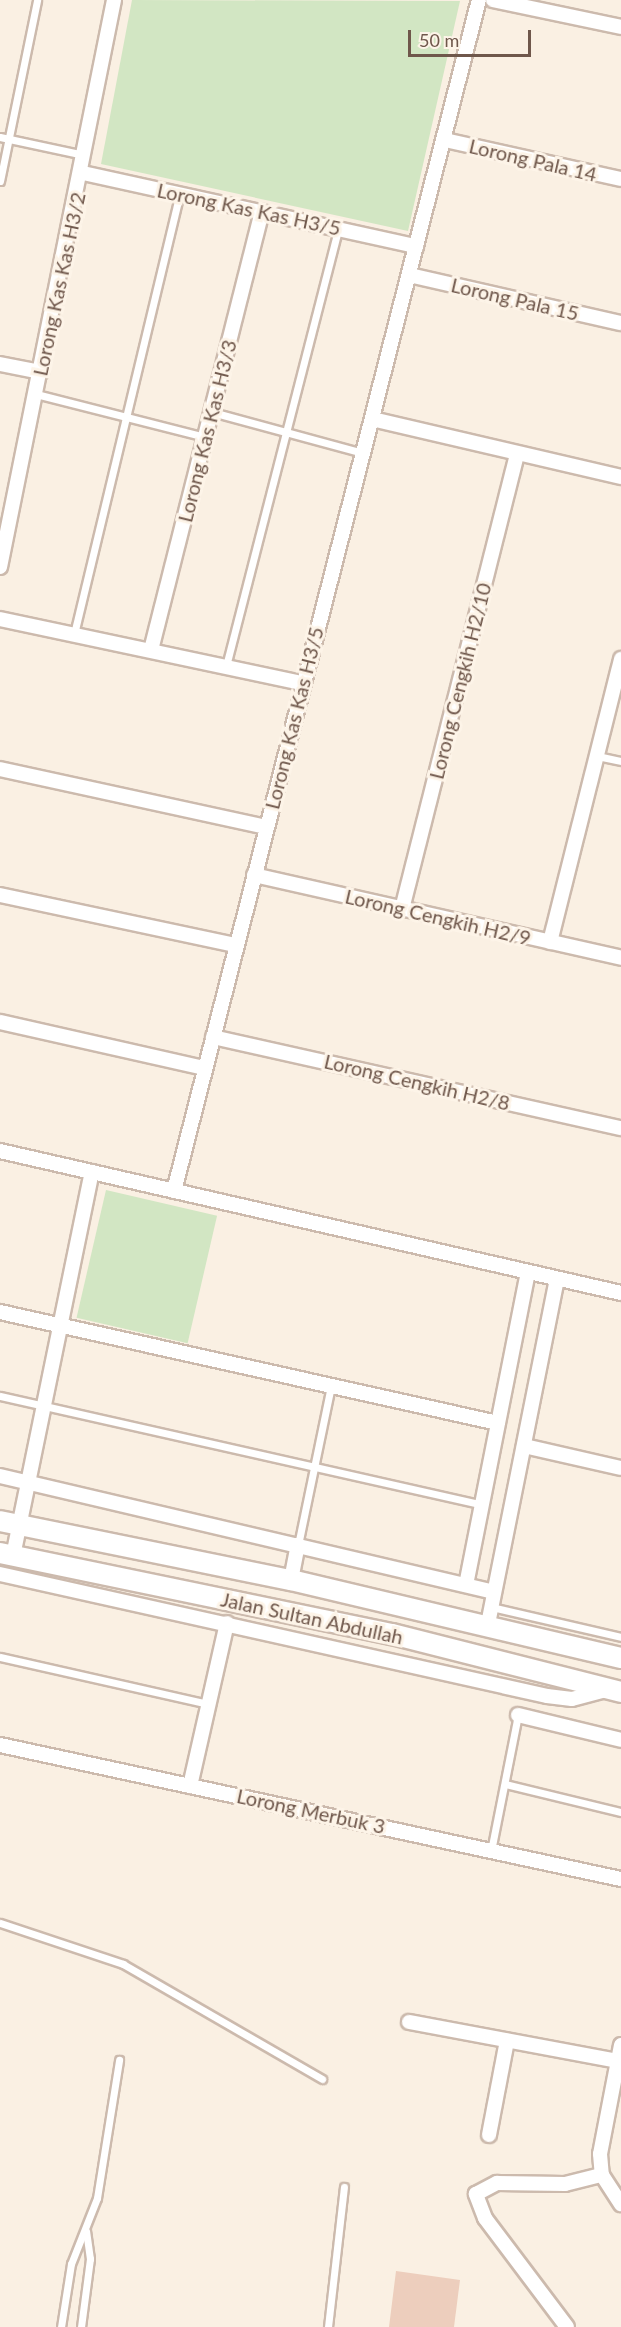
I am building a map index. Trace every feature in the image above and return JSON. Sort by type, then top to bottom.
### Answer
[{"type":"main road","name":"Jalan Sultan Abdullah","points":[[9,1523],[291,1580],[490,1616],[621,1658]]},
{"type":"main road","name":"Jalan Sultan Abdullah","points":[[7,1554],[392,1634],[615,1691]]},
{"type":"street","name":"Lorong Kas Kas H3/2","points":[[0,567],[83,173],[114,0]]},
{"type":"street","name":"Lorong Kas Kas H3/5","points":[[174,1191],[302,683],[445,140],[479,0]]},
{"type":"street","points":[[493,0],[621,27]]},
{"type":"street","name":"Lorong Pala 14","points":[[445,140],[621,179]]},
{"type":"street","name":"Lorong Kas Kas H3/5","points":[[83,173],[416,246]]},
{"type":"street","name":"Lorong Kas Kas H3/3","points":[[151,650],[262,212]]},
{"type":"street","name":"Lorong Pala 15","points":[[409,275],[621,323]]},
{"type":"street","points":[[0,364],[41,372]]},
{"type":"street","points":[[372,418],[621,477]]},
{"type":"street","name":"Lorong Cengkih H2/10","points":[[402,909],[517,454]]},
{"type":"street","points":[[0,619],[302,683]]},
{"type":"street","points":[[550,942],[621,659]]},
{"type":"street","points":[[0,769],[267,827]]},
{"type":"street","name":"Lorong Cengkih H2/9","points":[[254,875],[621,958]]},
{"type":"street","points":[[0,895],[236,945]]},
{"type":"street","points":[[0,1022],[204,1068]]},
{"type":"street","name":"Lorong Cengkih H2/8","points":[[213,1037],[621,1128]]},
{"type":"street","points":[[0,1151],[621,1293]]},
{"type":"street","points":[[7,1554],[9,1523],[28,1481],[92,1172]]},
{"type":"street","points":[[466,1585],[528,1272]]},
{"type":"street","points":[[490,1616],[557,1279]]},
{"type":"street","points":[[0,1312],[498,1423]]},
{"type":"street","points":[[524,1446],[621,1468]]},
{"type":"street","points":[[0,1476],[494,1592]]},
{"type":"street","points":[[291,1580],[298,1545]]},
{"type":"street","points":[[0,1574],[547,1696],[572,1699],[615,1691]]},
{"type":"street","points":[[190,1786],[227,1623]]},
{"type":"street","points":[[518,1716],[621,1740]]},
{"type":"street","name":"Lorong Merbuk 3","points":[[0,1745],[621,1879]]},
{"type":"street","points":[[409,2022],[618,2061]]},
{"type":"street","points":[[489,2135],[507,2041]]},
{"type":"street","points":[[621,2045],[616,2094],[603,2130],[602,2175],[621,2204]]},
{"type":"street","points":[[567,2327],[484,2218],[476,2194],[497,2183],[565,2184],[602,2175]]},
{"type":"lane","points":[[0,181],[37,0]]},
{"type":"lane","points":[[0,137],[86,155]]},
{"type":"lane","points":[[74,634],[180,195]]},
{"type":"lane","points":[[226,666],[338,229]]},
{"type":"lane","points":[[36,394],[205,438]]},
{"type":"lane","points":[[212,412],[363,453]]},
{"type":"lane","points":[[597,756],[621,761]]},
{"type":"lane","points":[[298,1545],[331,1386]]},
{"type":"lane","points":[[0,1396],[482,1504]]},
{"type":"lane","points":[[490,1616],[621,1637]]},
{"type":"lane","points":[[0,1657],[208,1704]]},
{"type":"lane","points":[[491,1851],[518,1716]]},
{"type":"lane","points":[[505,1784],[621,1812]]},
{"type":"lane","points":[[0,1923],[123,1964],[322,2079]]},
{"type":"lane","points":[[61,2327],[71,2264],[86,2231],[97,2198],[119,2060]]},
{"type":"lane","points":[[328,2327],[344,2187]]},
{"type":"lane","points":[[81,2327],[90,2259],[86,2231]]},
{"type":"green space","points":[[132,0],[460,1],[408,231],[101,164]]},
{"type":"green space","points":[[106,1190],[217,1216],[188,1343],[77,1318]]},
{"type":"building","points":[[396,2271],[460,2280],[454,2327],[389,2327]]}]
